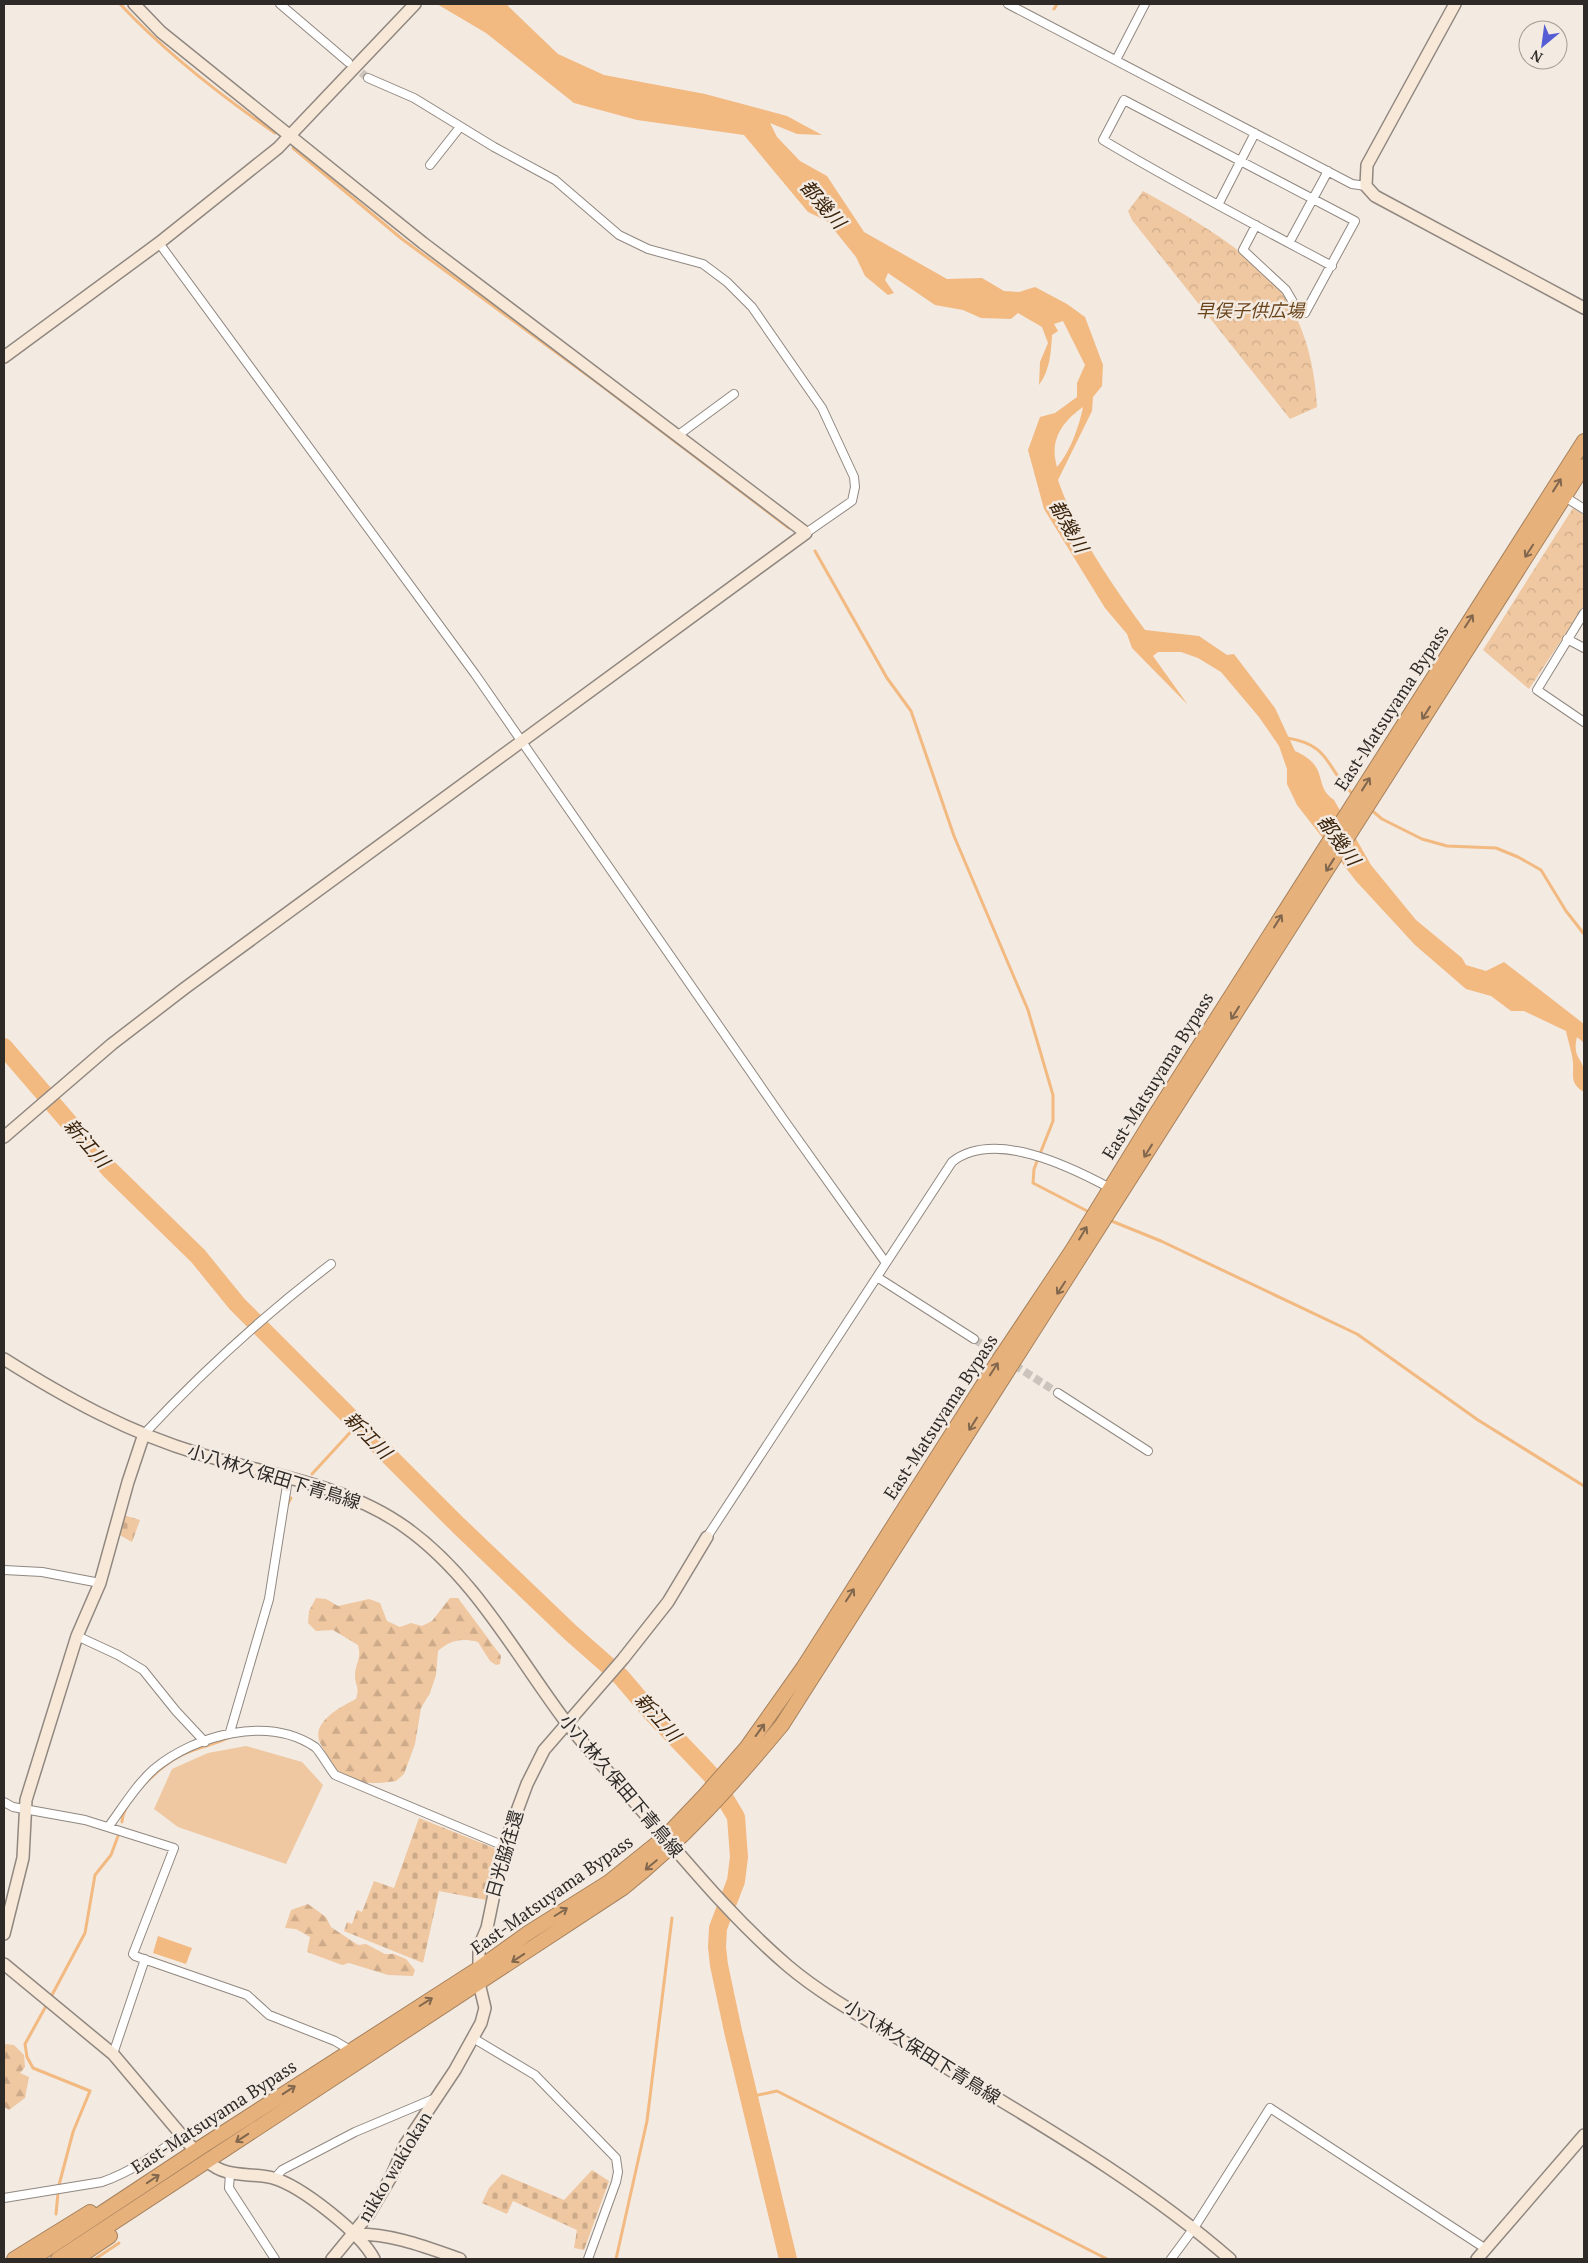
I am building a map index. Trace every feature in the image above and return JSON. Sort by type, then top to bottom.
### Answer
[{"type":"highway","name":"East-Matsuyama Bypass","points":[[168,2188],[479,1976],[528,1933],[609,1882],[668,1841],[782,1725],[1257,967],[1448,667],[1584,441]]},
{"type":"highway","name":"East-Matsuyama Bypass","points":[[1448,667],[1565,497],[1584,466]]},
{"type":"highway","name":"East-Matsuyama Bypass","points":[[733,1774],[808,1660],[995,1366],[1073,1249],[1110,1188],[1257,967]]},
{"type":"highway","name":"East-Matsuyama Bypass","points":[[32,2259],[350,2050],[479,1976]]},
{"type":"highway","points":[[58,2259],[168,2188]]},
{"type":"highway","points":[[76,2259],[141,2214],[168,2188]]},
{"type":"highway","points":[[14,2259],[76,2219],[89,2212],[112,2206]]},
{"type":"street","points":[[134,4],[162,32],[423,243],[806,533]]},
{"type":"street","points":[[280,4],[348,62]]},
{"type":"street","points":[[4,358],[159,243],[290,136],[415,4]]},
{"type":"street","points":[[1008,4],[1352,184],[1366,186],[1375,196],[1584,308]]},
{"type":"street","points":[[1116,60],[1145,4]]},
{"type":"street","points":[[1366,186],[1367,165],[1455,4]]},
{"type":"street","points":[[4,1138],[52,1094],[112,1044],[185,988],[852,501],[855,488],[854,477],[822,408],[752,307],[727,282],[703,264],[648,249],[620,235],[555,180],[460,127],[414,98],[368,78]]},
{"type":"street","points":[[1256,225],[1243,250],[1286,290],[1297,309],[1305,313],[1332,266],[1355,221],[1124,100],[1102,140],[1332,266]]},
{"type":"street","points":[[430,165],[460,127]]},
{"type":"street","points":[[1218,205],[1255,133]]},
{"type":"street","points":[[1289,243],[1328,171]]},
{"type":"street","points":[[159,243],[475,674],[779,1113],[886,1263]]},
{"type":"street","points":[[677,436],[734,394]]},
{"type":"street","points":[[1565,497],[1584,509]]},
{"type":"street","points":[[1584,613],[1537,690],[1584,722]]},
{"type":"street","points":[[1567,639],[1584,648]]},
{"type":"street","points":[[707,1537],[952,1162],[962,1155],[990,1148],[1024,1153],[1078,1171],[1110,1188]]},
{"type":"street","points":[[4,1934],[22,1858],[24,1809],[77,1636],[100,1583],[128,1482],[144,1434],[238,1340],[276,1306],[331,1264]]},
{"type":"street","points":[[877,1277],[974,1339]]},
{"type":"street","name":"小八林久保田下青鳥線","points":[[4,1359],[59,1394],[144,1434],[196,1453],[349,1497],[402,1524],[443,1557],[474,1593],[567,1723],[740,1922],[806,1980],[1107,2167],[1194,2228],[1230,2259]]},
{"type":"street","points":[[1058,1393],[1148,1451]]},
{"type":"street","points":[[230,1732],[269,1599],[288,1479]]},
{"type":"street","name":"日光脇往還","points":[[438,2097],[481,2023],[485,2008],[479,1976],[479,1947],[487,1928],[504,1846],[527,1784],[544,1750],[623,1659],[668,1602],[707,1537]]},
{"type":"street","points":[[4,1570],[42,1572],[100,1583]]},
{"type":"street","points":[[77,1636],[118,1654],[143,1670],[176,1711],[205,1742]]},
{"type":"street","points":[[109,1826],[134,1791],[154,1770],[185,1750],[230,1732],[262,1730],[296,1737],[317,1748],[323,1761],[335,1775],[504,1846]]},
{"type":"street","points":[[4,1802],[24,1809],[109,1826],[174,1848],[133,1954],[247,1996],[269,2015],[335,2041],[350,2050]]},
{"type":"street","points":[[114,2054],[145,1959]]},
{"type":"street","points":[[4,1964],[114,2054],[194,2151]]},
{"type":"street","points":[[473,2038],[535,2075],[616,2158],[618,2172],[616,2182],[588,2259]]},
{"type":"street","points":[[274,2178],[282,2170],[355,2132],[438,2097]]},
{"type":"street","name":"nikko wakiokan","points":[[332,2259],[354,2234],[380,2196],[405,2145],[438,2097]]},
{"type":"street","points":[[1171,2259],[1194,2228],[1270,2108],[1486,2249]]},
{"type":"street","points":[[1477,2259],[1584,2135]]},
{"type":"street","points":[[4,2198],[102,2182],[116,2177],[155,2155],[181,2136]]},
{"type":"street","points":[[207,2161],[216,2169],[230,2173],[274,2178],[305,2195],[366,2245],[374,2259]]},
{"type":"street","points":[[230,2173],[229,2188],[275,2259]]},
{"type":"street","points":[[354,2234],[374,2233],[460,2259]]},
{"type":"green space","name":"早俣子供広場","points":[[1143,191],[1198,223],[1235,248],[1267,276],[1281,292],[1296,318],[1307,346],[1314,377],[1317,407],[1290,419],[1132,220],[1128,211]]},
{"type":"green space","points":[[1573,508],[1584,515],[1584,606],[1529,689],[1483,650]]},
{"type":"green space","points":[[123,1515],[140,1520],[132,1542],[118,1534]]},
{"type":"green space","points":[[316,1598],[326,1599],[338,1606],[369,1599],[380,1603],[387,1621],[400,1627],[411,1623],[422,1626],[432,1621],[450,1598],[458,1598],[501,1656],[500,1664],[496,1665],[490,1661],[478,1642],[466,1640],[452,1642],[438,1651],[436,1675],[430,1693],[421,1708],[415,1744],[404,1774],[396,1781],[364,1783],[347,1777],[332,1764],[320,1742],[318,1733],[324,1721],[337,1710],[356,1699],[358,1691],[355,1672],[359,1654],[358,1645],[333,1630],[316,1631],[308,1623],[309,1611]]},
{"type":"green space","points":[[246,1746],[302,1762],[323,1785],[286,1864],[178,1827],[154,1809],[172,1769],[208,1753]]},
{"type":"green space","points":[[419,1818],[494,1848],[496,1853],[486,1900],[439,1891],[423,1963],[344,1931],[347,1922],[352,1924],[357,1910],[362,1912],[374,1881],[394,1888]]},
{"type":"green space","points":[[308,1904],[326,1917],[331,1927],[358,1945],[366,1944],[385,1954],[394,1954],[406,1959],[415,1970],[413,1976],[388,1975],[349,1963],[342,1965],[307,1952],[310,1937],[296,1929],[285,1928],[291,1910]]},
{"type":"green space","points":[[4,2044],[14,2045],[24,2055],[25,2067],[20,2073],[29,2077],[25,2098],[9,2110],[4,2107]]},
{"type":"green space","points":[[592,2170],[609,2181],[584,2250],[574,2248],[577,2230],[513,2201],[507,2214],[482,2203],[489,2188],[502,2174],[564,2200]]},
{"type":"water","name":"都幾川","points":[[437,4],[506,4],[558,54],[604,75],[705,94],[787,116],[822,135],[797,134],[770,123],[777,137],[800,161],[827,176],[864,232],[947,279],[982,278],[1004,291],[1019,292],[1035,287],[1067,304],[1085,317],[1103,365],[1102,386],[1093,397],[1092,411],[1058,480],[1075,520],[1096,558],[1145,630],[1199,636],[1227,655],[1234,654],[1275,708],[1295,751],[1313,763],[1327,794],[1334,800],[1371,865],[1416,920],[1462,958],[1466,965],[1486,971],[1504,962],[1584,1024],[1584,1043],[1577,1037],[1576,1053],[1583,1066],[1584,1092],[1574,1082],[1572,1058],[1566,1031],[1524,1011],[1511,1011],[1491,996],[1466,989],[1415,945],[1356,881],[1297,805],[1287,784],[1287,769],[1279,746],[1259,717],[1221,672],[1198,658],[1181,652],[1158,652],[1153,656],[1188,705],[1132,648],[1127,634],[1105,608],[1044,509],[1028,450],[1040,417],[1055,413],[1077,397],[1077,383],[1085,365],[1063,321],[1054,324],[1058,331],[1052,335],[1048,367],[1039,385],[1040,362],[1048,343],[1042,327],[1018,313],[1011,319],[981,318],[963,310],[935,305],[888,273],[885,280],[894,293],[888,295],[865,276],[856,257],[827,221],[808,212],[744,135],[637,120],[574,103],[486,33]],"holes":[[[1083,407],[1070,447],[1057,467],[1055,448],[1059,432],[1063,425]]]},
{"type":"water","points":[[158,1936],[192,1948],[186,1964],[153,1953]]},
{"type":"waterway","points":[[120,4],[194,73],[275,133]]},
{"type":"waterway","points":[[1054,9],[1057,4]]},
{"type":"waterway","points":[[293,148],[402,239],[598,383],[789,528]]},
{"type":"waterway","points":[[815,551],[887,678],[911,711],[954,836],[1028,1010],[1053,1095],[1053,1121],[1034,1169],[1033,1183],[1091,1213]]},
{"type":"waterway","points":[[1287,738],[1302,741],[1313,746],[1327,760],[1338,777],[1355,796]]},
{"type":"waterway","points":[[1369,808],[1382,819],[1422,839],[1447,846],[1496,848],[1518,857],[1541,870],[1566,911],[1584,934]]},
{"type":"waterway","name":"新江川","points":[[4,1047],[109,1169],[198,1256],[237,1304],[458,1525],[571,1633],[621,1677],[650,1711],[711,1775],[736,1817],[739,1857],[736,1881],[718,1928],[717,1947],[719,1965],[788,2259]]},
{"type":"waterway","points":[[1109,1220],[1161,1241],[1357,1334],[1478,1420],[1584,1486]]},
{"type":"waterway","points":[[312,1474],[357,1425]]},
{"type":"waterway","points":[[287,1505],[291,1498]]},
{"type":"waterway","points":[[122,1822],[124,1813],[136,1793],[164,1766],[188,1752],[230,1737]]},
{"type":"waterway","points":[[52,1995],[85,1933],[95,1875],[111,1855],[118,1836]]},
{"type":"waterway","points":[[616,2259],[647,2121],[672,1918]]},
{"type":"waterway","points":[[46,2006],[25,2044],[27,2057],[33,2068],[90,2091],[73,2132],[59,2185]]},
{"type":"waterway","points":[[749,2097],[777,2091],[1107,2259]]},
{"type":"waterway","points":[[56,2214],[58,2193]]},
{"type":"waterway","points":[[95,2259],[119,2243]]},
{"type":"tunnel","points":[[352,65],[368,78]]},
{"type":"tunnel","points":[[974,1339],[1058,1393]]}]
